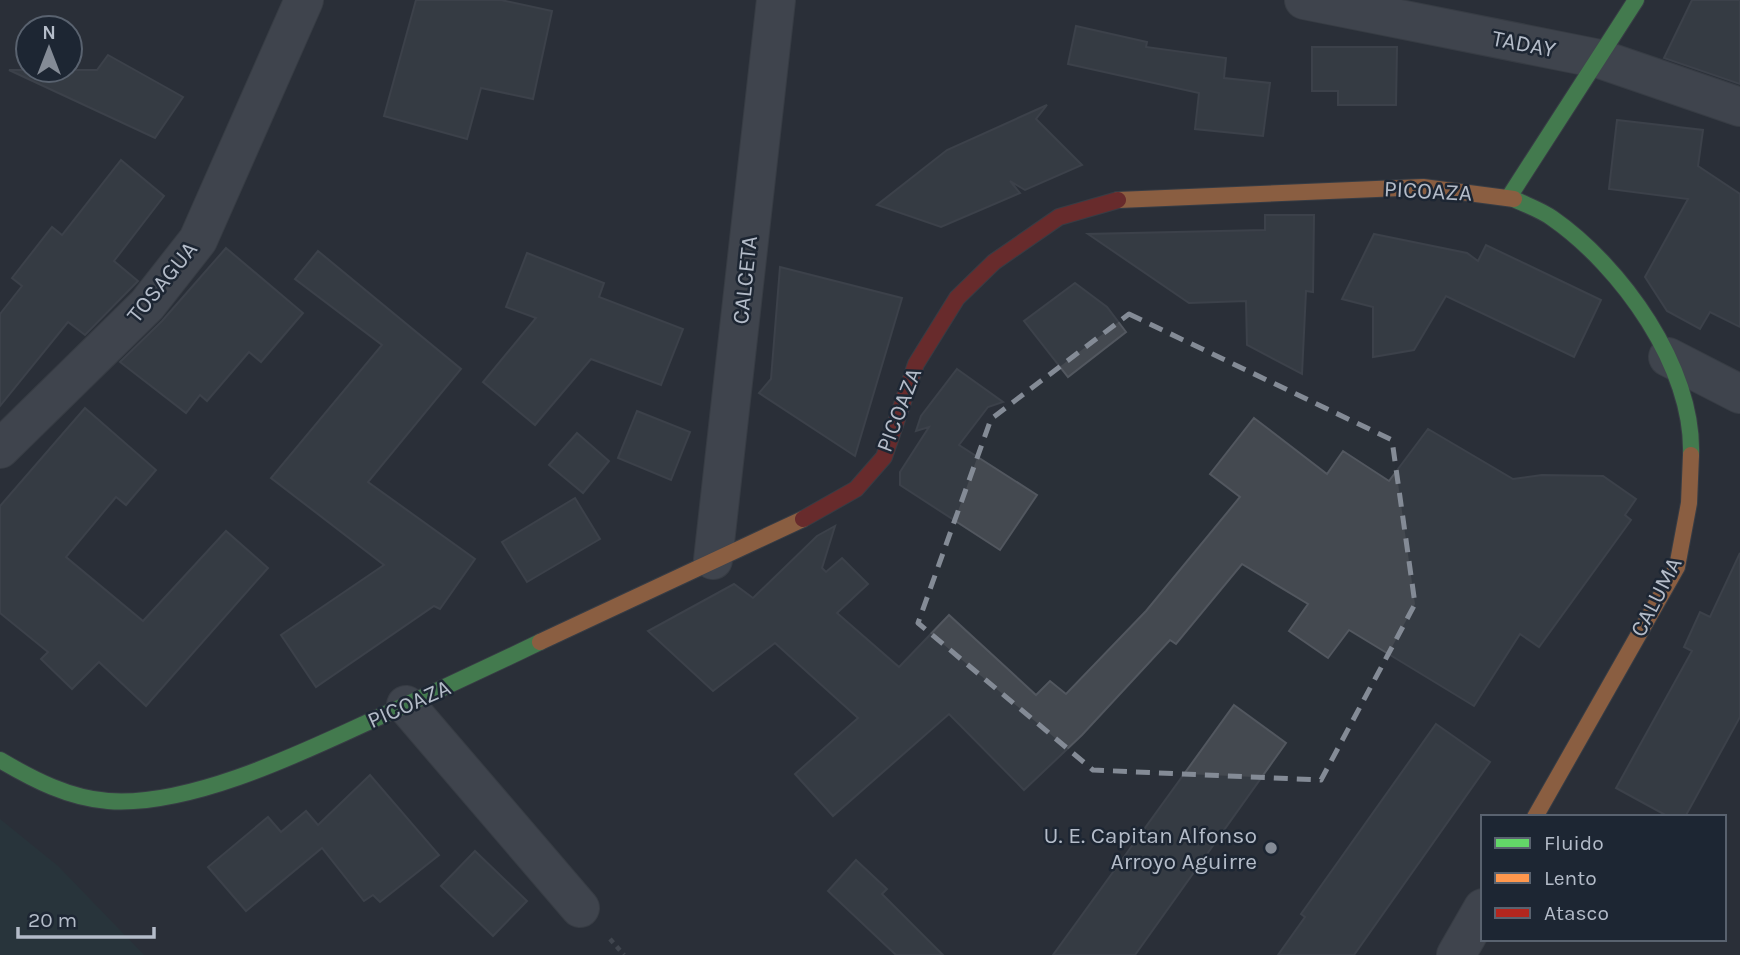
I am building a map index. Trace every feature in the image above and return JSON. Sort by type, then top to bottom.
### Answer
[{"type":"street","name":"TOSAGUA","points":[[0,449],[147,305],[198,240],[304,0]]},
{"type":"street","name":"CALCETA","points":[[713,560],[776,0]]},
{"type":"street","name":"TADAY","points":[[1304,0],[1600,59],[1740,107]]},
{"type":"street","points":[[1509,197],[1636,0]]},
{"type":"street","name":"PICOAZA","points":[[0,760],[57,791],[90,798],[127,801],[214,785],[308,750],[713,560],[784,530],[856,489],[884,457],[916,364],[935,328],[957,298],[994,262],[1059,217],[1117,200],[1423,187],[1509,197],[1550,216],[1581,240],[1633,297],[1668,357]]},
{"type":"street","points":[[1668,357],[1740,394]]},
{"type":"street","name":"CALUMA","points":[[1536,815],[1677,567],[1689,503],[1690,445],[1683,400],[1668,357]]},
{"type":"street","points":[[405,705],[580,908]]},
{"type":"street","points":[[1456,955],[1481,911]]},
{"type":"highlighted area","points":[[1129,314],[1392,440],[1415,604],[1321,780],[1093,770],[918,623],[991,419]]},
{"type":"green space","points":[[0,819],[58,866],[144,955],[0,955]]},
{"type":"building","points":[[416,0],[501,0],[552,11],[533,99],[481,88],[467,139],[384,116]]},
{"type":"building","points":[[1692,0],[1740,0],[1740,84],[1664,58]]},
{"type":"building","points":[[1076,26],[1147,42],[1146,47],[1226,58],[1224,78],[1270,83],[1263,136],[1195,129],[1199,93],[1068,64]]},
{"type":"building","points":[[1312,47],[1397,47],[1396,105],[1338,105],[1338,91],[1312,91]]},
{"type":"building","points":[[108,55],[183,97],[155,138],[39,84],[84,84],[84,70],[97,70]]},
{"type":"building","points":[[1047,105],[1036,119],[1082,165],[1025,190],[1010,181],[1020,193],[941,227],[877,205],[947,150]]},
{"type":"building","points":[[1617,120],[1703,130],[1698,166],[1740,194],[1740,327],[1710,312],[1700,329],[1667,311],[1645,277],[1688,199],[1609,189]]},
{"type":"building","points":[[121,160],[164,196],[114,261],[138,281],[85,335],[68,322],[0,406],[0,314],[22,286],[12,278],[52,227],[62,235]]},
{"type":"building","points":[[1265,215],[1314,215],[1313,292],[1306,291],[1302,374],[1247,345],[1246,301],[1189,303],[1088,234],[1265,230]]},
{"type":"building","points":[[1374,234],[1467,253],[1478,261],[1486,245],[1601,300],[1574,357],[1446,296],[1414,350],[1373,357],[1373,307],[1342,299]]},
{"type":"building","points":[[226,248],[303,313],[261,362],[249,352],[207,401],[200,395],[186,413],[120,362],[162,321]]},
{"type":"building","points":[[318,251],[461,369],[368,482],[475,559],[440,609],[434,606],[316,687],[281,635],[384,565],[271,478],[382,345],[295,279]]},
{"type":"building","points":[[527,253],[604,283],[599,297],[683,329],[661,385],[591,359],[535,425],[483,382],[536,318],[506,307]]},
{"type":"building","points":[[780,267],[902,298],[855,456],[759,393],[771,379]]},
{"type":"building","points":[[1075,283],[1107,307],[1126,332],[1068,377],[1024,321]]},
{"type":"building","points":[[957,369],[1003,402],[988,407],[959,445],[1037,495],[1000,550],[900,485],[900,472],[929,427],[916,431],[921,416]]},
{"type":"building","points":[[85,408],[156,470],[126,505],[116,497],[66,557],[143,621],[226,531],[268,568],[146,706],[99,662],[72,689],[41,659],[48,652],[0,613],[0,506]]},
{"type":"building","points":[[637,411],[690,432],[671,480],[618,458]]},
{"type":"building","points":[[1254,418],[1327,474],[1343,451],[1389,481],[1428,429],[1513,479],[1542,475],[1603,476],[1636,499],[1625,515],[1631,520],[1539,647],[1520,634],[1474,706],[1349,630],[1328,658],[1289,631],[1308,604],[1242,564],[1176,644],[1170,640],[1082,735],[1024,790],[949,714],[833,816],[795,774],[858,718],[775,643],[713,691],[648,631],[734,584],[753,598],[817,536],[835,526],[822,568],[826,572],[842,558],[868,584],[837,613],[899,667],[949,615],[1036,695],[1050,681],[1066,694],[1146,611],[1240,497],[1210,474]]},
{"type":"building","points":[[577,433],[609,461],[583,493],[549,465]]},
{"type":"building","points":[[575,498],[600,539],[527,582],[502,542]]},
{"type":"building","points":[[1740,553],[1740,717],[1686,815],[1665,815],[1616,788],[1692,651],[1684,647],[1700,612],[1710,617]]},
{"type":"building","points":[[1234,705],[1286,743],[1135,955],[1053,955]]},
{"type":"building","points":[[1436,724],[1490,762],[1354,955],[1278,955],[1305,917],[1301,914]]},
{"type":"building","points":[[370,775],[439,855],[380,902],[373,895],[364,901],[322,848],[246,911],[208,867],[268,817],[281,832],[306,811],[318,825]]},
{"type":"building","points":[[475,851],[527,901],[493,936],[441,886]]},
{"type":"building","points":[[856,860],[887,889],[882,894],[943,955],[896,955],[828,891]]},
{"type":"traffic: fast","points":[[1509,197],[1636,0]]},
{"type":"traffic: fast","points":[[1514,199],[1548,215],[1578,238],[1627,291],[1649,322],[1667,354],[1680,388],[1689,422],[1691,455]]},
{"type":"traffic: fast","points":[[0,760],[52,787],[79,796],[108,801],[139,801],[172,796],[206,788],[274,764],[540,642]]},
{"type":"traffic: slow","points":[[1118,200],[1423,187],[1514,199]]},
{"type":"traffic: slow","points":[[1536,815],[1677,567],[1689,503],[1691,455]]},
{"type":"traffic: slow","points":[[540,642],[803,519]]},
{"type":"traffic: jam","points":[[803,519],[856,489],[884,457],[916,364],[957,298],[994,262],[1059,217],[1118,200]]},
{"type":"place","name":"U. E. Capitan Alfonso Arroyo Aguirre","points":[[1271,848]]}]
